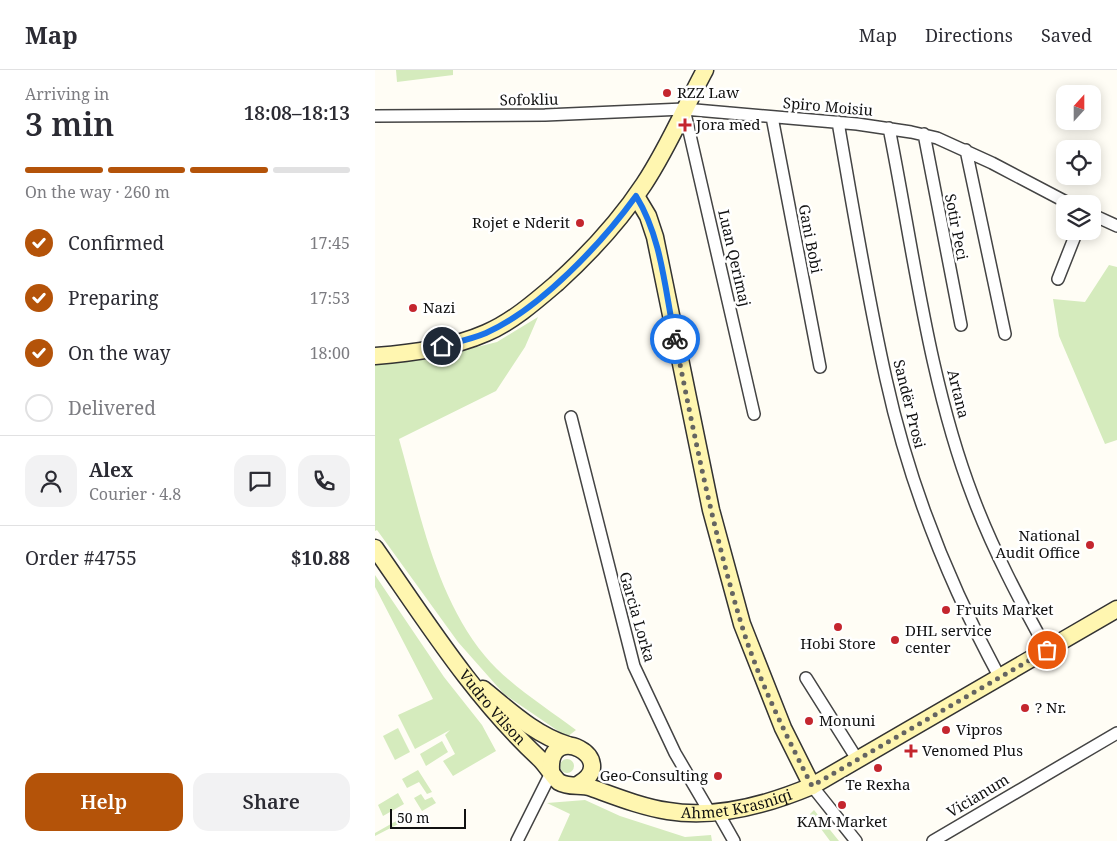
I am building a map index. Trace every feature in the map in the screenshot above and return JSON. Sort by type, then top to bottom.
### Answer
[{"type":"main road","points":[[375,356],[455,343],[501,326],[528,307],[581,261],[615,226],[655,166],[705,70]]},
{"type":"main road","points":[[636,196],[648,216],[655,237],[711,510],[742,624],[783,728],[812,786]]},
{"type":"main road","points":[[375,548],[438,640],[462,671]]},
{"type":"main road","name":"Ahmet Krasniqi","points":[[551,771],[557,780],[667,811],[713,811],[769,802],[812,786],[1117,609]]},
{"type":"main road","name":"Vudro Vilson","points":[[462,671],[535,730],[568,745]]},
{"type":"main road","name":"Vudro Vilson","points":[[462,671],[511,733],[551,771]]},
{"type":"main road","points":[[551,771],[551,764],[556,752],[568,745],[575,745],[587,752],[591,765],[588,777],[573,785]]},
{"type":"main road","name":"Ahmet Krasniqi","points":[[591,765],[610,785],[637,802]]},
{"type":"street","name":"Sofokliu","points":[[375,116],[545,115],[684,109]]},
{"type":"street","name":"Spiro Moisiu","points":[[684,109],[838,122],[924,134],[966,150],[1056,197]]},
{"type":"street","name":"Luan Qerimaj","points":[[684,109],[753,414]]},
{"type":"street","name":"Gani Bobi","points":[[772,117],[820,367]]},
{"type":"street","name":"Sandër Prosi","points":[[838,122],[886,380],[907,458],[935,543],[952,586],[1000,678]]},
{"type":"street","name":"Artana","points":[[889,128],[928,333],[962,463],[973,498],[1006,571],[1047,650]]},
{"type":"street","name":"Sotir Peci","points":[[924,134],[961,324]]},
{"type":"street","points":[[966,150],[1005,334]]},
{"type":"street","points":[[1101,219],[1117,226]]},
{"type":"street","points":[[1059,279],[1074,240]]},
{"type":"street","name":"Garcia Lorka","points":[[571,417],[634,666],[675,753],[734,841]]},
{"type":"street","points":[[806,678],[857,760]]},
{"type":"street","name":"Vicianum","points":[[933,841],[1117,733]]},
{"type":"street","points":[[517,841],[551,771]]},
{"type":"street","points":[[541,795],[548,789],[573,785]]},
{"type":"street","points":[[812,786],[856,841]]},
{"type":"green space","points":[[396,70],[453,70],[453,75],[397,82]]},
{"type":"green space","points":[[1109,265],[1117,267],[1117,440],[1105,444],[1059,336],[1053,299],[1085,302]]},
{"type":"green space","points":[[538,317],[525,347],[496,391],[399,439],[431,552],[453,607],[468,632],[494,666],[528,695],[576,730],[567,737],[504,694],[458,642],[377,530],[375,531],[375,363],[429,359],[497,342]]},
{"type":"green space","points":[[375,575],[444,677],[482,725],[496,751],[453,776],[443,761],[455,754],[445,735],[450,730],[415,749],[398,715],[433,699],[375,587]]},
{"type":"green space","points":[[398,728],[410,752],[395,760],[383,736]]},
{"type":"green space","points":[[442,741],[448,752],[426,766],[420,754]]},
{"type":"green space","points":[[564,759],[570,759],[574,766],[570,773],[564,773],[560,769],[560,763]]},
{"type":"green space","points":[[418,770],[432,792],[427,794],[419,782],[407,788],[402,779]]},
{"type":"green space","points":[[398,793],[404,804],[383,816],[378,805]]},
{"type":"green space","points":[[421,794],[425,800],[432,797],[436,803],[422,811],[414,798]]},
{"type":"green space","points":[[585,800],[620,816],[685,837],[711,835],[712,841],[558,841],[570,814],[547,803]]},
{"type":"green space","points":[[814,810],[839,841],[830,841],[810,814]]},
{"type":"green space","points":[[405,816],[408,819],[375,836],[375,833]]},
{"type":"way so far","points":[[675,339],[711,510],[742,624],[783,728],[812,786],[1047,650]]},
{"type":"place","name":"RZZ Law","points":[[667,93]]},
{"type":"place","name":"Jora med","points":[[685,125]]},
{"type":"place","name":"Rojet e Nderit","points":[[580,223]]},
{"type":"place","name":"Nazi","points":[[413,308]]},
{"type":"place","name":"National Audit Office","points":[[1090,545]]},
{"type":"place","name":"Fruits Market","points":[[946,610]]},
{"type":"place","name":"Hobi Store","points":[[838,627]]},
{"type":"place","name":"DHL service center","points":[[895,640]]},
{"type":"place","name":"? Nr.","points":[[1025,708]]},
{"type":"place","name":"Monuni","points":[[809,721]]},
{"type":"place","name":"Vipros","points":[[946,730]]},
{"type":"place","name":"Venomed Plus","points":[[911,751]]},
{"type":"place","name":"Te Rexha","points":[[878,768]]},
{"type":"place","name":"Geo-Consulting","points":[[718,776]]},
{"type":"place","name":"KAM Market","points":[[842,805]]},
{"type":"route","points":[[442,346],[486,333],[501,326],[528,307],[597,246],[615,226],[636,196],[648,216],[655,237],[675,339]]}]
